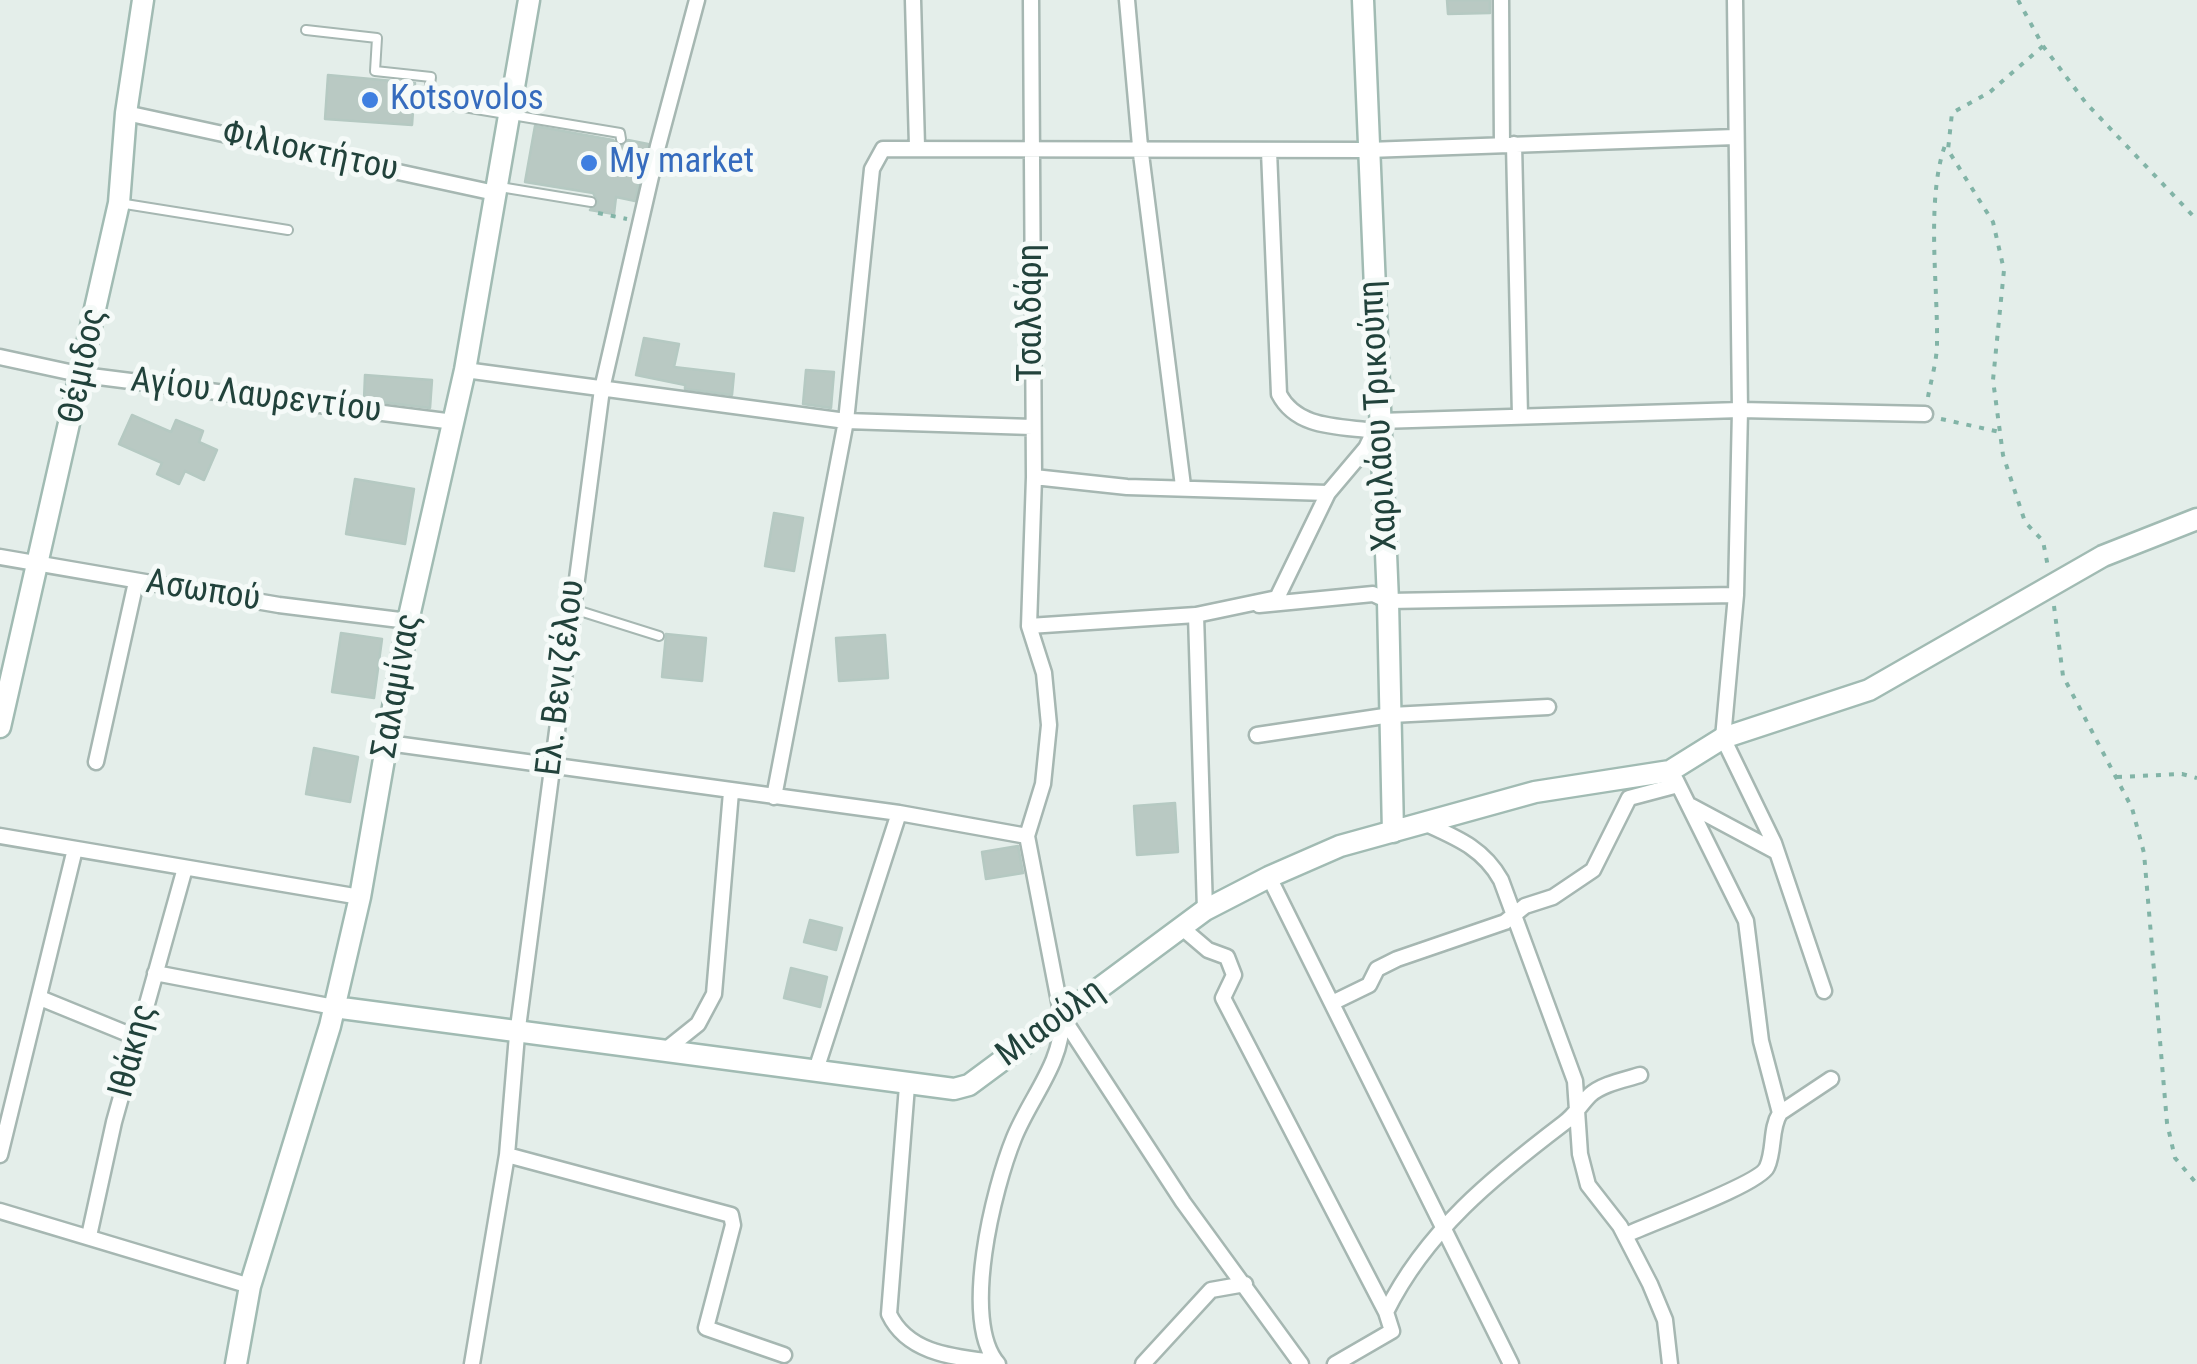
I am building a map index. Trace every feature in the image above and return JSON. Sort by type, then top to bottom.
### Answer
[{"type":"street","name":"Θέμιδος","points":[[0,727],[119,203],[126,113],[143,0]]},
{"type":"street","name":"Σαλαμίνας","points":[[236,1364],[250,1286],[334,1008],[360,897],[408,621],[465,370],[529,0]]},
{"type":"street","name":"Ελ. Βενιζέλου","points":[[472,1364],[507,1155],[517,1034],[570,608],[602,390],[658,146],[697,0]]},
{"type":"street","points":[[913,0],[917,146]]},
{"type":"street","name":"Τσαλδάρη","points":[[1027,836],[1038,807],[1049,725],[1044,673],[1030,626],[1034,476],[1031,0]]},
{"type":"street","points":[[1126,0],[1140,146],[1183,486]]},
{"type":"street","name":"Χαριλάου Τρικούπη","points":[[1364,0],[1377,426],[1388,601],[1392,832]]},
{"type":"street","points":[[1501,0],[1520,416]]},
{"type":"street","points":[[1735,0],[1740,410],[1736,595],[1722,738],[1776,852],[1824,991]]},
{"type":"street","name":"Φιλιοκτήτου","points":[[126,113],[495,190]]},
{"type":"street","points":[[774,797],[846,421],[872,169],[883,149],[1140,146],[1368,150],[1735,137]]},
{"type":"street","points":[[1270,150],[1278,394],[1288,412],[1302,419],[1377,426],[1520,416],[1740,410],[1924,414]]},
{"type":"street","name":"Αγίου Λαυρεντίου","points":[[0,357],[83,375],[454,422]]},
{"type":"street","points":[[465,370],[846,421],[1032,426]]},
{"type":"street","points":[[1259,605],[1277,598],[1328,493],[1366,448],[1377,426]]},
{"type":"street","points":[[1034,476],[1127,487],[1328,493]]},
{"type":"street","name":"Μιαούλη","points":[[334,1008],[816,1070],[938,1090],[969,1084],[1205,910],[1269,877],[1340,846],[1562,786],[1674,778],[1722,738],[1869,690],[2104,556],[2197,519]]},
{"type":"street","name":"Ασωπού","points":[[0,557],[136,582],[408,621]]},
{"type":"street","points":[[96,762],[136,582]]},
{"type":"street","points":[[1030,626],[1196,615],[1373,594],[1388,601],[1736,595]]},
{"type":"street","points":[[1196,615],[1205,910]]},
{"type":"street","points":[[1257,735],[1391,715],[1548,707]]},
{"type":"street","points":[[388,742],[899,813],[1027,836],[1062,1017],[1059,1055],[1036,1089],[1013,1141],[981,1281],[982,1330],[996,1363]]},
{"type":"street","points":[[1332,1003],[1368,985],[1377,969],[1397,958],[1505,922],[1525,906],[1553,897],[1593,870],[1629,798],[1674,778],[1746,921],[1761,1040],[1780,1112],[1767,1168],[1756,1180],[1673,1212],[1626,1236]]},
{"type":"street","points":[[663,1052],[698,1024],[714,994],[731,792]]},
{"type":"street","points":[[1691,806],[1776,852]]},
{"type":"street","points":[[816,1070],[899,813]]},
{"type":"street","points":[[1423,823],[1464,841],[1488,858],[1514,914],[1575,1081],[1576,1114],[1588,1186],[1626,1236],[1665,1320],[1670,1364]]},
{"type":"street","points":[[0,836],[360,897]]},
{"type":"street","points":[[0,1156],[74,849]]},
{"type":"street","name":"Ιθάκης","points":[[89,1236],[185,868]]},
{"type":"street","points":[[1269,877],[1510,1364]]},
{"type":"street","points":[[1181,927],[1208,950],[1227,957],[1234,976],[1223,998],[1386,1312],[1392,1331],[1335,1364]]},
{"type":"street","points":[[155,973],[334,1008]]},
{"type":"street","points":[[40,998],[138,1038]]},
{"type":"street","points":[[1062,1017],[1183,1202],[1301,1364]]},
{"type":"street","points":[[1386,1312],[1440,1228],[1467,1200],[1576,1114],[1592,1094],[1640,1075]]},
{"type":"street","points":[[1780,1112],[1831,1079]]},
{"type":"street","points":[[907,1086],[888,1314],[896,1329],[921,1348],[996,1363]]},
{"type":"street","points":[[507,1155],[731,1215],[733,1225],[706,1328],[784,1354]]},
{"type":"street","points":[[0,1212],[250,1286]]},
{"type":"street","points":[[1143,1364],[1211,1290],[1245,1284]]},
{"type":"lane","points":[[306,30],[378,38],[375,71],[430,77],[428,101],[620,133],[621,139]]},
{"type":"lane","points":[[495,190],[591,202]]},
{"type":"lane","points":[[119,203],[288,230]]},
{"type":"lane","points":[[570,608],[659,636]]},
{"type":"path","points":[[2018,0],[2042,46],[2086,103],[2197,220]]},
{"type":"path","points":[[2042,46],[1990,92],[1952,113],[1948,150],[1993,222],[2004,270],[1993,380],[2000,432],[2025,522],[2043,541],[2062,676],[2117,777],[2144,853],[2167,1123],[2175,1158],[2197,1184]]},
{"type":"path","points":[[1950,134],[1937,164],[1933,288],[1938,346],[1924,414],[2000,432]]},
{"type":"path","points":[[2117,777],[2182,774],[2197,778]]},
{"type":"building","points":[[1447,0],[1490,0],[1490,13],[1448,14]]},
{"type":"building","name":"Kotsovolos","points":[[328,75],[415,83],[412,125],[325,119]]},
{"type":"building","name":"My market","points":[[535,126],[613,140],[619,146],[628,140],[648,144],[635,201],[616,197],[614,214],[590,210],[598,202],[593,193],[525,182]]},
{"type":"building","points":[[644,338],[679,344],[674,367],[734,374],[732,395],[685,389],[685,385],[636,375]]},
{"type":"building","points":[[806,370],[834,372],[831,408],[803,404]]},
{"type":"building","points":[[365,375],[432,380],[430,408],[364,400]]},
{"type":"building","points":[[132,415],[171,432],[176,420],[203,431],[199,442],[217,450],[204,480],[185,471],[179,484],[157,474],[162,463],[119,444]]},
{"type":"building","points":[[355,479],[414,489],[405,544],[346,534]]},
{"type":"building","points":[[774,513],[803,518],[794,571],[765,566]]},
{"type":"building","points":[[341,633],[382,639],[374,698],[332,692]]},
{"type":"building","points":[[666,634],[706,638],[702,681],[662,677]]},
{"type":"building","points":[[885,635],[888,678],[839,681],[836,638]]},
{"type":"building","points":[[314,748],[358,757],[350,802],[306,794]]},
{"type":"building","points":[[1175,803],[1178,852],[1137,855],[1134,806]]},
{"type":"building","points":[[1018,846],[1023,873],[986,879],[982,852]]},
{"type":"building","points":[[810,920],[842,928],[836,950],[804,942]]},
{"type":"building","points":[[791,968],[827,977],[820,1007],[784,998]]},
{"type":"place","name":"Kotsovolos","points":[[370,100]]},
{"type":"place","name":"My market","points":[[589,163]]}]
